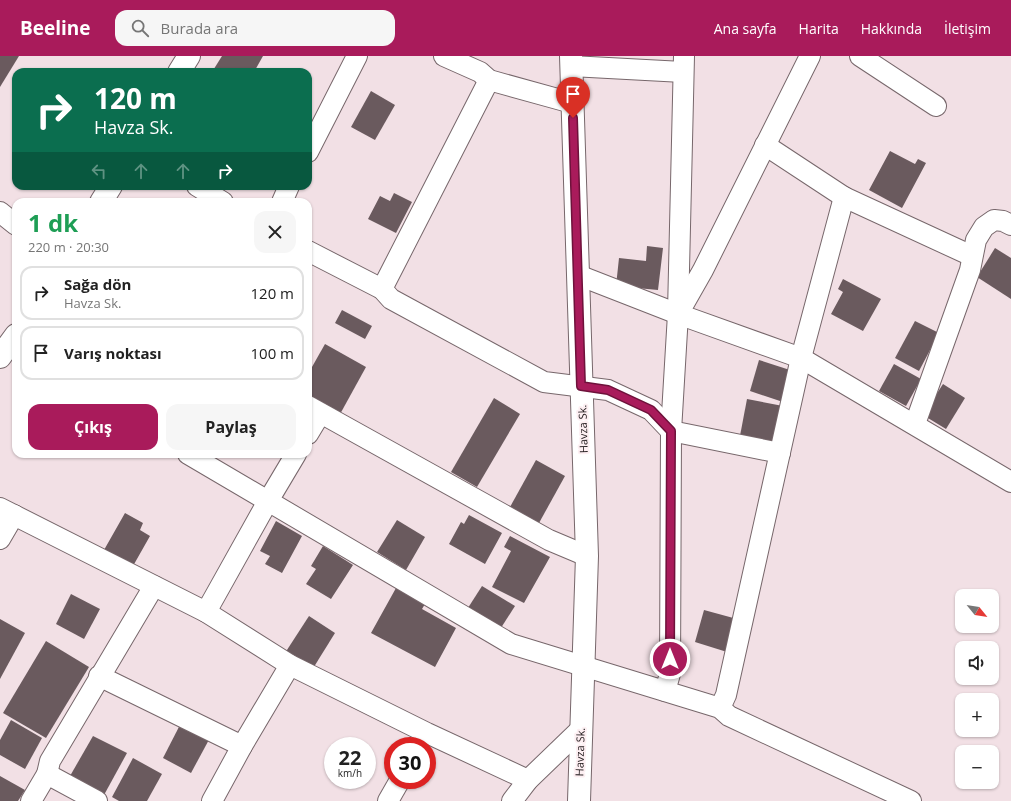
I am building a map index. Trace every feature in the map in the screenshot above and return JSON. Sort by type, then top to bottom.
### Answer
[{"type":"street","points":[[182,68],[189,56]]},
{"type":"street","points":[[312,144],[357,56]]},
{"type":"street","points":[[444,56],[480,72],[490,80],[572,103]]},
{"type":"street","points":[[678,314],[703,270],[810,56]]},
{"type":"street","points":[[860,56],[936,106]]},
{"type":"street","points":[[571,61],[683,64],[678,314],[671,431],[670,674],[665,691]]},
{"type":"street","name":"Havza Sk.","points":[[571,61],[587,556],[579,801]]},
{"type":"street","points":[[382,289],[490,80]]},
{"type":"street","points":[[765,145],[844,197],[972,256]]},
{"type":"street","points":[[204,190],[216,198]]},
{"type":"street","points":[[720,708],[726,695],[801,358],[844,197]]},
{"type":"street","points":[[0,212],[12,222]]},
{"type":"street","points":[[915,424],[970,270],[976,240],[984,227],[994,220],[1004,221],[1011,225]]},
{"type":"street","points":[[312,253],[382,289],[392,298],[544,382],[608,390],[651,410],[671,431],[780,453]]},
{"type":"street","points":[[578,275],[678,314],[801,358],[1011,482]]},
{"type":"street","points":[[314,410],[549,540],[587,556]]},
{"type":"street","points":[[195,458],[511,644],[720,708],[729,716],[911,801]]},
{"type":"street","points":[[206,612],[294,458]]},
{"type":"street","points":[[0,538],[7,511],[206,612],[290,665],[418,737]]},
{"type":"street","points":[[31,801],[47,774],[50,761],[154,586]]},
{"type":"street","points":[[212,801],[242,746],[290,665]]},
{"type":"street","points":[[100,676],[242,746]]},
{"type":"street","points":[[512,801],[528,780],[581,729]]},
{"type":"street","points":[[436,745],[528,780]]},
{"type":"street","points":[[47,774],[97,801]]},
{"type":"street","points":[[388,801],[395,789]]},
{"type":"building","points":[[0,56],[19,56],[0,87]]},
{"type":"building","points":[[222,56],[263,56],[256,68],[214,68]]},
{"type":"building","points":[[371,91],[395,105],[375,140],[351,127]]},
{"type":"building","points":[[890,151],[915,164],[918,159],[926,163],[902,208],[869,190]]},
{"type":"building","points":[[394,193],[412,202],[396,233],[368,219],[380,196],[390,201]]},
{"type":"building","points":[[647,246],[663,248],[658,290],[616,286],[619,258],[646,261]]},
{"type":"building","points":[[995,248],[1011,258],[1011,299],[977,277]]},
{"type":"building","points":[[843,279],[881,299],[863,331],[831,314],[843,292],[838,289]]},
{"type":"building","points":[[342,310],[372,326],[365,339],[335,323]]},
{"type":"building","points":[[915,321],[939,333],[919,371],[895,358]]},
{"type":"building","points":[[325,344],[366,367],[339,416],[312,401],[312,367]]},
{"type":"building","points":[[759,360],[793,371],[783,402],[750,391]]},
{"type":"building","points":[[894,364],[921,379],[906,406],[879,391]]},
{"type":"building","points":[[943,384],[965,398],[946,429],[923,415]]},
{"type":"building","points":[[494,398],[520,414],[477,487],[451,472]]},
{"type":"building","points":[[747,399],[783,406],[774,448],[739,441]]},
{"type":"building","points":[[536,460],[565,476],[539,523],[510,507]]},
{"type":"building","points":[[125,513],[143,523],[140,530],[150,536],[133,566],[104,550]]},
{"type":"building","points":[[469,515],[502,533],[485,564],[449,544],[461,522],[464,524]]},
{"type":"building","points":[[397,520],[425,537],[406,570],[377,552]]},
{"type":"building","points":[[276,521],[302,536],[282,573],[265,564],[270,556],[260,551]]},
{"type":"building","points":[[510,536],[550,557],[524,603],[492,587],[511,551],[504,547]]},
{"type":"building","points":[[323,546],[353,565],[331,599],[306,584],[316,569],[311,566]]},
{"type":"building","points":[[482,586],[515,606],[499,631],[466,611]]},
{"type":"building","points":[[396,588],[425,604],[422,609],[456,628],[435,667],[371,633]]},
{"type":"building","points":[[71,594],[100,609],[84,639],[56,624]]},
{"type":"building","points":[[704,610],[737,619],[727,652],[695,642]]},
{"type":"building","points":[[309,616],[335,633],[312,670],[285,653]]},
{"type":"building","points":[[0,619],[25,633],[0,679]]},
{"type":"building","points":[[46,641],[89,667],[46,738],[3,713]]},
{"type":"building","points":[[11,720],[42,738],[25,769],[0,755],[0,740]]},
{"type":"building","points":[[182,721],[211,736],[191,773],[163,758]]},
{"type":"building","points":[[93,736],[127,753],[104,795],[70,776]]},
{"type":"building","points":[[133,758],[162,774],[147,801],[119,801],[112,797]]},
{"type":"building","points":[[0,776],[25,790],[18,801],[0,801]]},
{"type":"route","points":[[573,118],[581,386],[608,390],[651,410],[671,431],[670,659]]}]
